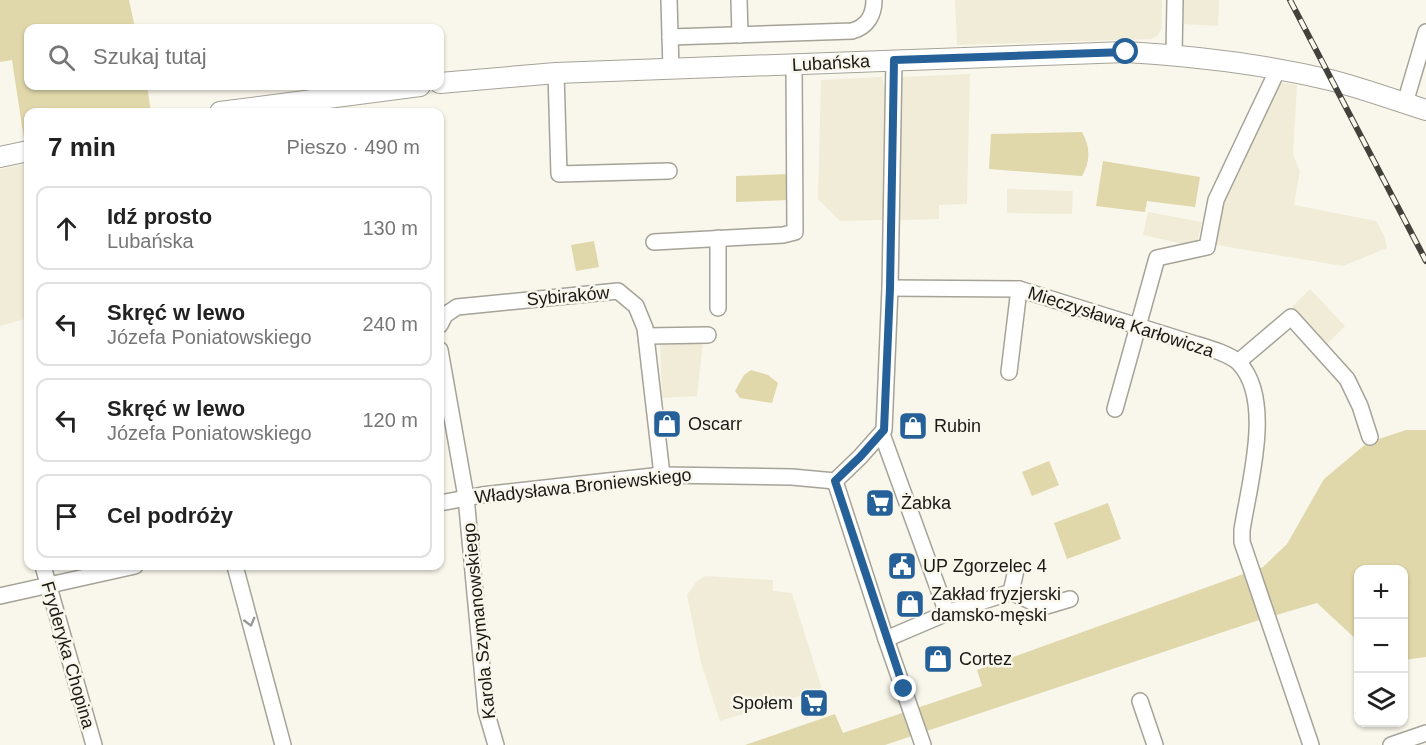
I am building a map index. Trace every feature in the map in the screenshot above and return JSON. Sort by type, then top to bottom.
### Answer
[{"type":"main road","name":"Lubańska","points":[[444,83],[556,73],[1095,52],[1174,54],[1215,58],[1332,81],[1426,110]]},
{"type":"main road","points":[[251,108],[389,90]]},
{"type":"main road","points":[[0,157],[24,152]]},
{"type":"street","points":[[669,0],[670,69]]},
{"type":"street","points":[[739,0],[740,34]]},
{"type":"street","points":[[670,37],[856,30],[869,20],[874,9],[874,0]]},
{"type":"street","points":[[1174,54],[1175,0]]},
{"type":"street","points":[[1405,103],[1426,32]]},
{"type":"street","points":[[894,60],[890,288],[885,417],[882,434],[947,613]]},
{"type":"street","points":[[654,242],[783,235],[795,232],[794,65]]},
{"type":"street","points":[[1115,409],[1157,258],[1207,247],[1216,200],[1278,69]]},
{"type":"street","points":[[556,73],[559,174],[669,171]]},
{"type":"street","points":[[718,238],[718,308]]},
{"type":"street","name":"Mieczysława Karłowicza","points":[[890,288],[1019,289],[1214,350],[1238,362],[1252,384],[1256,398],[1258,423],[1242,542],[1311,745]]},
{"type":"street","points":[[1009,372],[1019,289]]},
{"type":"street","name":"Sybiraków","points":[[444,317],[457,307],[618,291],[636,306],[642,315],[647,336],[662,474]]},
{"type":"street","points":[[1238,362],[1291,317],[1347,379],[1360,406],[1370,437]]},
{"type":"street","points":[[647,336],[708,335]]},
{"type":"street","points":[[444,373],[466,497]]},
{"type":"street","points":[[882,434],[835,481],[923,745]]},
{"type":"street","name":"Władysława Broniewskiego","points":[[444,501],[662,474],[792,477],[835,481]]},
{"type":"street","name":"Karola Szymanowskiego","points":[[466,497],[486,711],[495,745]]},
{"type":"street","name":"Fryderyka Chopina","points":[[43,570],[94,745]]},
{"type":"street","points":[[0,596],[117,570]]},
{"type":"street","points":[[236,570],[283,745]]},
{"type":"street","points":[[1011,592],[1016,570]]},
{"type":"street","points":[[886,639],[947,613],[1011,592],[1043,608],[1070,599]]},
{"type":"street","points":[[1140,700],[1155,745]]},
{"type":"street","points":[[1391,745],[1426,734]]},
{"type":"shaded area","points":[[0,0],[129,0],[134,24],[24,24],[24,90],[148,90],[150,108],[24,108],[24,139],[12,60],[0,62]]},
{"type":"shaded area","points":[[955,0],[1162,0],[1162,27],[1158,35],[1152,39],[957,45]]},
{"type":"shaded area","points":[[1184,0],[1219,0],[1218,26],[1184,24]]},
{"type":"shaded area","points":[[970,74],[967,204],[939,205],[939,219],[898,220],[902,77]]},
{"type":"shaded area","points":[[882,77],[886,93],[883,220],[840,221],[818,199],[821,80]]},
{"type":"shaded area","points":[[1277,82],[1297,85],[1293,155],[1300,171],[1294,205],[1376,221],[1387,248],[1343,266],[1211,244],[1219,200]]},
{"type":"shaded area","points":[[1082,132],[1087,143],[1088,154],[1087,165],[1082,176],[989,169],[991,134]]},
{"type":"shaded area","points":[[1103,161],[1200,177],[1195,207],[1147,201],[1145,212],[1096,206]]},
{"type":"shaded area","points":[[24,164],[24,319],[0,326],[0,169]]},
{"type":"shaded area","points":[[791,174],[791,200],[736,202],[736,176]]},
{"type":"shaded area","points":[[1007,189],[1073,191],[1072,214],[1007,213]]},
{"type":"shaded area","points":[[1148,212],[1202,222],[1197,243],[1187,245],[1143,235]]},
{"type":"shaded area","points":[[594,241],[599,267],[576,271],[571,245]]},
{"type":"shaded area","points":[[1310,289],[1345,326],[1327,344],[1292,307]]},
{"type":"shaded area","points":[[703,341],[697,396],[662,398],[660,342]]},
{"type":"shaded area","points":[[751,370],[768,375],[778,383],[772,403],[740,398],[735,391],[744,375]]},
{"type":"shaded area","points":[[1406,430],[1426,430],[1426,657],[1408,659],[1408,565],[1354,565],[1354,637],[1317,603],[1253,622],[885,745],[745,745],[835,714],[843,733],[982,686],[977,670],[1263,567],[1287,544],[1324,479],[1367,443]]},
{"type":"shaded area","points":[[1049,461],[1059,485],[1032,496],[1022,472]]},
{"type":"shaded area","points":[[1108,503],[1121,539],[1067,559],[1054,523]]},
{"type":"shaded area","points":[[705,576],[773,580],[773,591],[792,593],[822,689],[720,721],[701,663],[687,595],[696,582]]},
{"type":"railway","points":[[1290,0],[1426,261]]},
{"type":"place","name":"Oscarr","points":[[667,424]]},
{"type":"place","name":"Rubin","points":[[913,426]]},
{"type":"place","name":"Żabka","points":[[880,503]]},
{"type":"place","name":"UP Zgorzelec 4","points":[[902,566]]},
{"type":"place","name":"Zakład fryzjerski damsko-męski","points":[[910,604]]},
{"type":"place","name":"Cortez","points":[[938,659]]},
{"type":"place","name":"Społem","points":[[814,703]]},
{"type":"route","points":[[904,689],[835,481],[884,430],[890,288],[894,60],[1126,52]]}]
